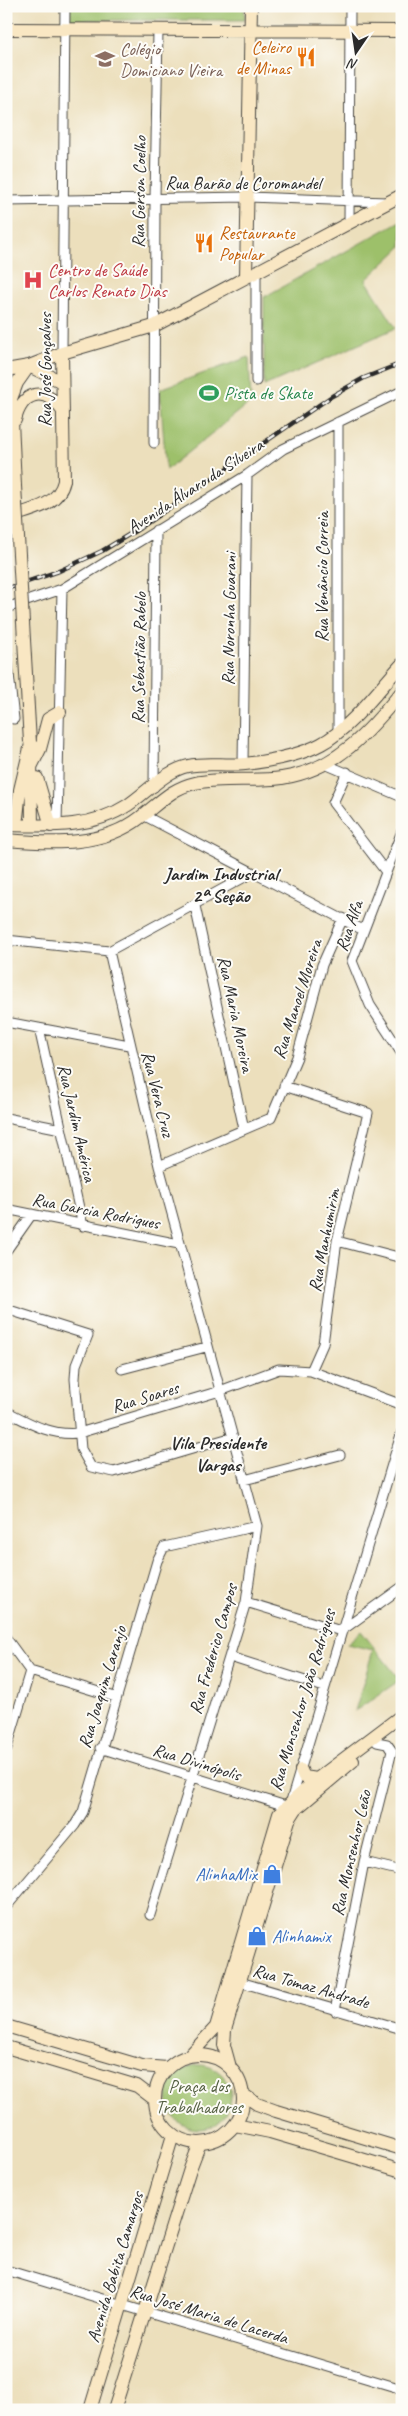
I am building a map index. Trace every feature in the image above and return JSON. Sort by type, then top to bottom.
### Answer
[{"type":"street","name":"Rua José Gonçalves","points":[[6,518],[47,504],[58,497],[62,491],[64,481],[62,201],[64,6]]},
{"type":"street","points":[[251,6],[247,197],[256,380]]},
{"type":"street","points":[[349,224],[350,6]]},
{"type":"street","points":[[6,29],[402,31]]},
{"type":"street","name":"Rua Gerson Coelho","points":[[154,443],[158,31]]},
{"type":"street","points":[[6,370],[29,366],[62,352],[154,326],[402,195]]},
{"type":"street","name":"Rua Barão de Coromandel","points":[[6,201],[247,197],[390,202]]},
{"type":"street","points":[[29,366],[62,382]]},
{"type":"street","points":[[29,366],[8,395],[32,768],[32,825]]},
{"type":"street","name":"Avenida Álvaro da Silveira","points":[[6,608],[62,589],[247,475],[283,448],[402,391]]},
{"type":"street","points":[[9,426],[18,406],[26,399],[36,395],[47,396],[56,401],[62,410]]},
{"type":"street","name":"Rua Venâncio Correia","points":[[338,422],[338,732]]},
{"type":"street","name":"Rua Noronha Guarani","points":[[243,764],[247,475]]},
{"type":"street","name":"Rua Sebastião Rabelo","points":[[154,787],[156,530]]},
{"type":"street","points":[[54,826],[60,712],[62,589]]},
{"type":"street","points":[[6,646],[10,718]]},
{"type":"street","points":[[8,827],[54,826],[90,822],[113,814],[173,772],[188,766],[243,764],[282,758],[322,744],[338,732],[364,707],[402,664]]},
{"type":"street","points":[[6,840],[38,843],[95,839],[118,830],[143,815],[166,795],[195,783],[282,778],[304,773],[325,764],[348,750],[369,731],[402,691]]},
{"type":"street","points":[[32,768],[40,749],[48,720],[60,712]]},
{"type":"street","points":[[8,827],[17,817],[20,790],[30,743]]},
{"type":"street","points":[[325,764],[402,797]]},
{"type":"street","points":[[32,768],[37,776],[54,826]]},
{"type":"street","points":[[347,772],[333,803],[386,872]]},
{"type":"street","points":[[143,815],[363,930]]},
{"type":"street","name":"Rua Alfa","points":[[402,831],[352,961],[370,1005],[402,1054]]},
{"type":"street","points":[[6,940],[109,951],[195,906],[252,873]]},
{"type":"street","name":"Rua Maria Moreira","points":[[195,906],[244,1129]]},
{"type":"street","name":"Rua Manoel Moreira","points":[[244,1129],[271,1118],[304,1036],[322,965],[342,918]]},
{"type":"street","name":"Rua Vera Cruz","points":[[109,951],[129,1045],[179,1244]]},
{"type":"street","points":[[6,1022],[129,1045]]},
{"type":"street","name":"Rua Jardim América","points":[[39,1028],[83,1226]]},
{"type":"street","name":"Rua Manhumirim","points":[[284,1086],[368,1114],[337,1241],[323,1344],[311,1371]]},
{"type":"street","points":[[6,1118],[62,1129]]},
{"type":"street","points":[[159,1166],[244,1129]]},
{"type":"street","name":"Rua Garcia Rodrigues","points":[[6,1209],[179,1244]]},
{"type":"street","points":[[6,1251],[32,1214]]},
{"type":"street","points":[[337,1241],[402,1258]]},
{"type":"street","name":"Rua Frederico Campos","points":[[150,1915],[246,1602],[257,1526],[179,1244]]},
{"type":"street","points":[[6,1308],[88,1335],[76,1365],[75,1379],[81,1449],[91,1467],[114,1472],[233,1437]]},
{"type":"street","points":[[122,1369],[206,1347]]},
{"type":"street","name":"Rua Soares","points":[[6,1411],[46,1431],[66,1434],[79,1433],[220,1391],[279,1369],[311,1371],[402,1405]]},
{"type":"street","name":"Rua Monsenhor João Rodrigues","points":[[230,2067],[224,2045],[225,2030],[289,1820],[291,1805],[324,1686],[402,1431]]},
{"type":"street","points":[[244,1480],[340,1455]]},
{"type":"street","name":"Rua Joaquim Laranjo","points":[[6,1907],[75,1825],[83,1812],[115,1697],[157,1560],[164,1547],[257,1526]]},
{"type":"street","points":[[246,1602],[341,1631],[402,1587]]},
{"type":"street","points":[[6,1638],[30,1671],[115,1697]]},
{"type":"street","points":[[230,1657],[324,1686]]},
{"type":"street","points":[[6,1752],[30,1671]]},
{"type":"street","points":[[291,1805],[377,1742],[401,1718]]},
{"type":"street","points":[[291,1805],[316,1779],[401,1718]]},
{"type":"street","name":"Rua Monsenhor Leão","points":[[335,2011],[364,1862],[392,1751],[387,1744],[377,1742]]},
{"type":"street","name":"Rua Divinópolis","points":[[100,1748],[191,1778],[291,1805]]},
{"type":"street","points":[[301,1770],[304,1777],[316,1779]]},
{"type":"street","name":"Rua Monsenhor João Rodrigues","points":[[191,2054],[216,2027],[279,1814],[291,1805]]},
{"type":"street","points":[[364,1862],[402,1871]]},
{"type":"street","name":"Rua Tomaz Andrade","points":[[240,1982],[402,2030]]},
{"type":"street","points":[[6,2026],[142,2066],[167,2068]]},
{"type":"street","points":[[6,2047],[137,2086],[154,2099]]},
{"type":"street","points":[[191,2054],[217,2058],[230,2067],[241,2084],[244,2095],[242,2112],[236,2125],[224,2136],[211,2142],[187,2142],[173,2135],[162,2124],[156,2111],[154,2099],[158,2082],[167,2068],[191,2054]]},
{"type":"street","points":[[244,2095],[257,2104],[276,2111],[402,2149]]},
{"type":"street","points":[[236,2125],[270,2132],[402,2171]]},
{"type":"street","name":"Avenida Babita Camargos","points":[[90,2410],[173,2135]]},
{"type":"street","points":[[114,2410],[190,2169],[200,2143]]},
{"type":"street","name":"Rua José Maria de Lacerda","points":[[6,2270],[402,2388]]},
{"type":"green space","points":[[70,6],[244,6],[245,20],[70,20]]},
{"type":"green space","points":[[402,220],[401,247],[366,280],[396,328],[264,386],[264,297]]},
{"type":"green space","points":[[249,357],[251,402],[166,470],[160,389]]},
{"type":"green space","points":[[361,1631],[400,1680],[355,1711],[373,1650],[347,1644]]},
{"type":"green space","name":"Praça dos Trabalhadores","points":[[199,2065],[217,2071],[225,2079],[231,2097],[225,2115],[217,2123],[199,2129],[181,2123],[173,2115],[167,2097],[173,2079],[181,2071]]},
{"type":"railway","points":[[6,589],[59,571],[102,551],[140,528],[332,396],[364,378],[402,363]]},
{"type":"place","name":"Celeiro de Minas","points":[[306,57]]},
{"type":"place","name":"Colégio Domiciano Vieira","points":[[105,59]]},
{"type":"place","name":"Restaurante Popular","points":[[204,243]]},
{"type":"place","name":"Centro de Saúde Carlos Renato Dias","points":[[33,280]]},
{"type":"place","name":"Pista de Skate","points":[[209,393]]},
{"type":"place","name":"AlinhaMix","points":[[272,1874]]},
{"type":"place","name":"Alinhamix","points":[[257,1936]]},
{"type":"district","name":"Jardim Industrial 2ª Seção","points":[[221,884]]},
{"type":"district","name":"Vila Presidente Vargas","points":[[218,1453]]}]
